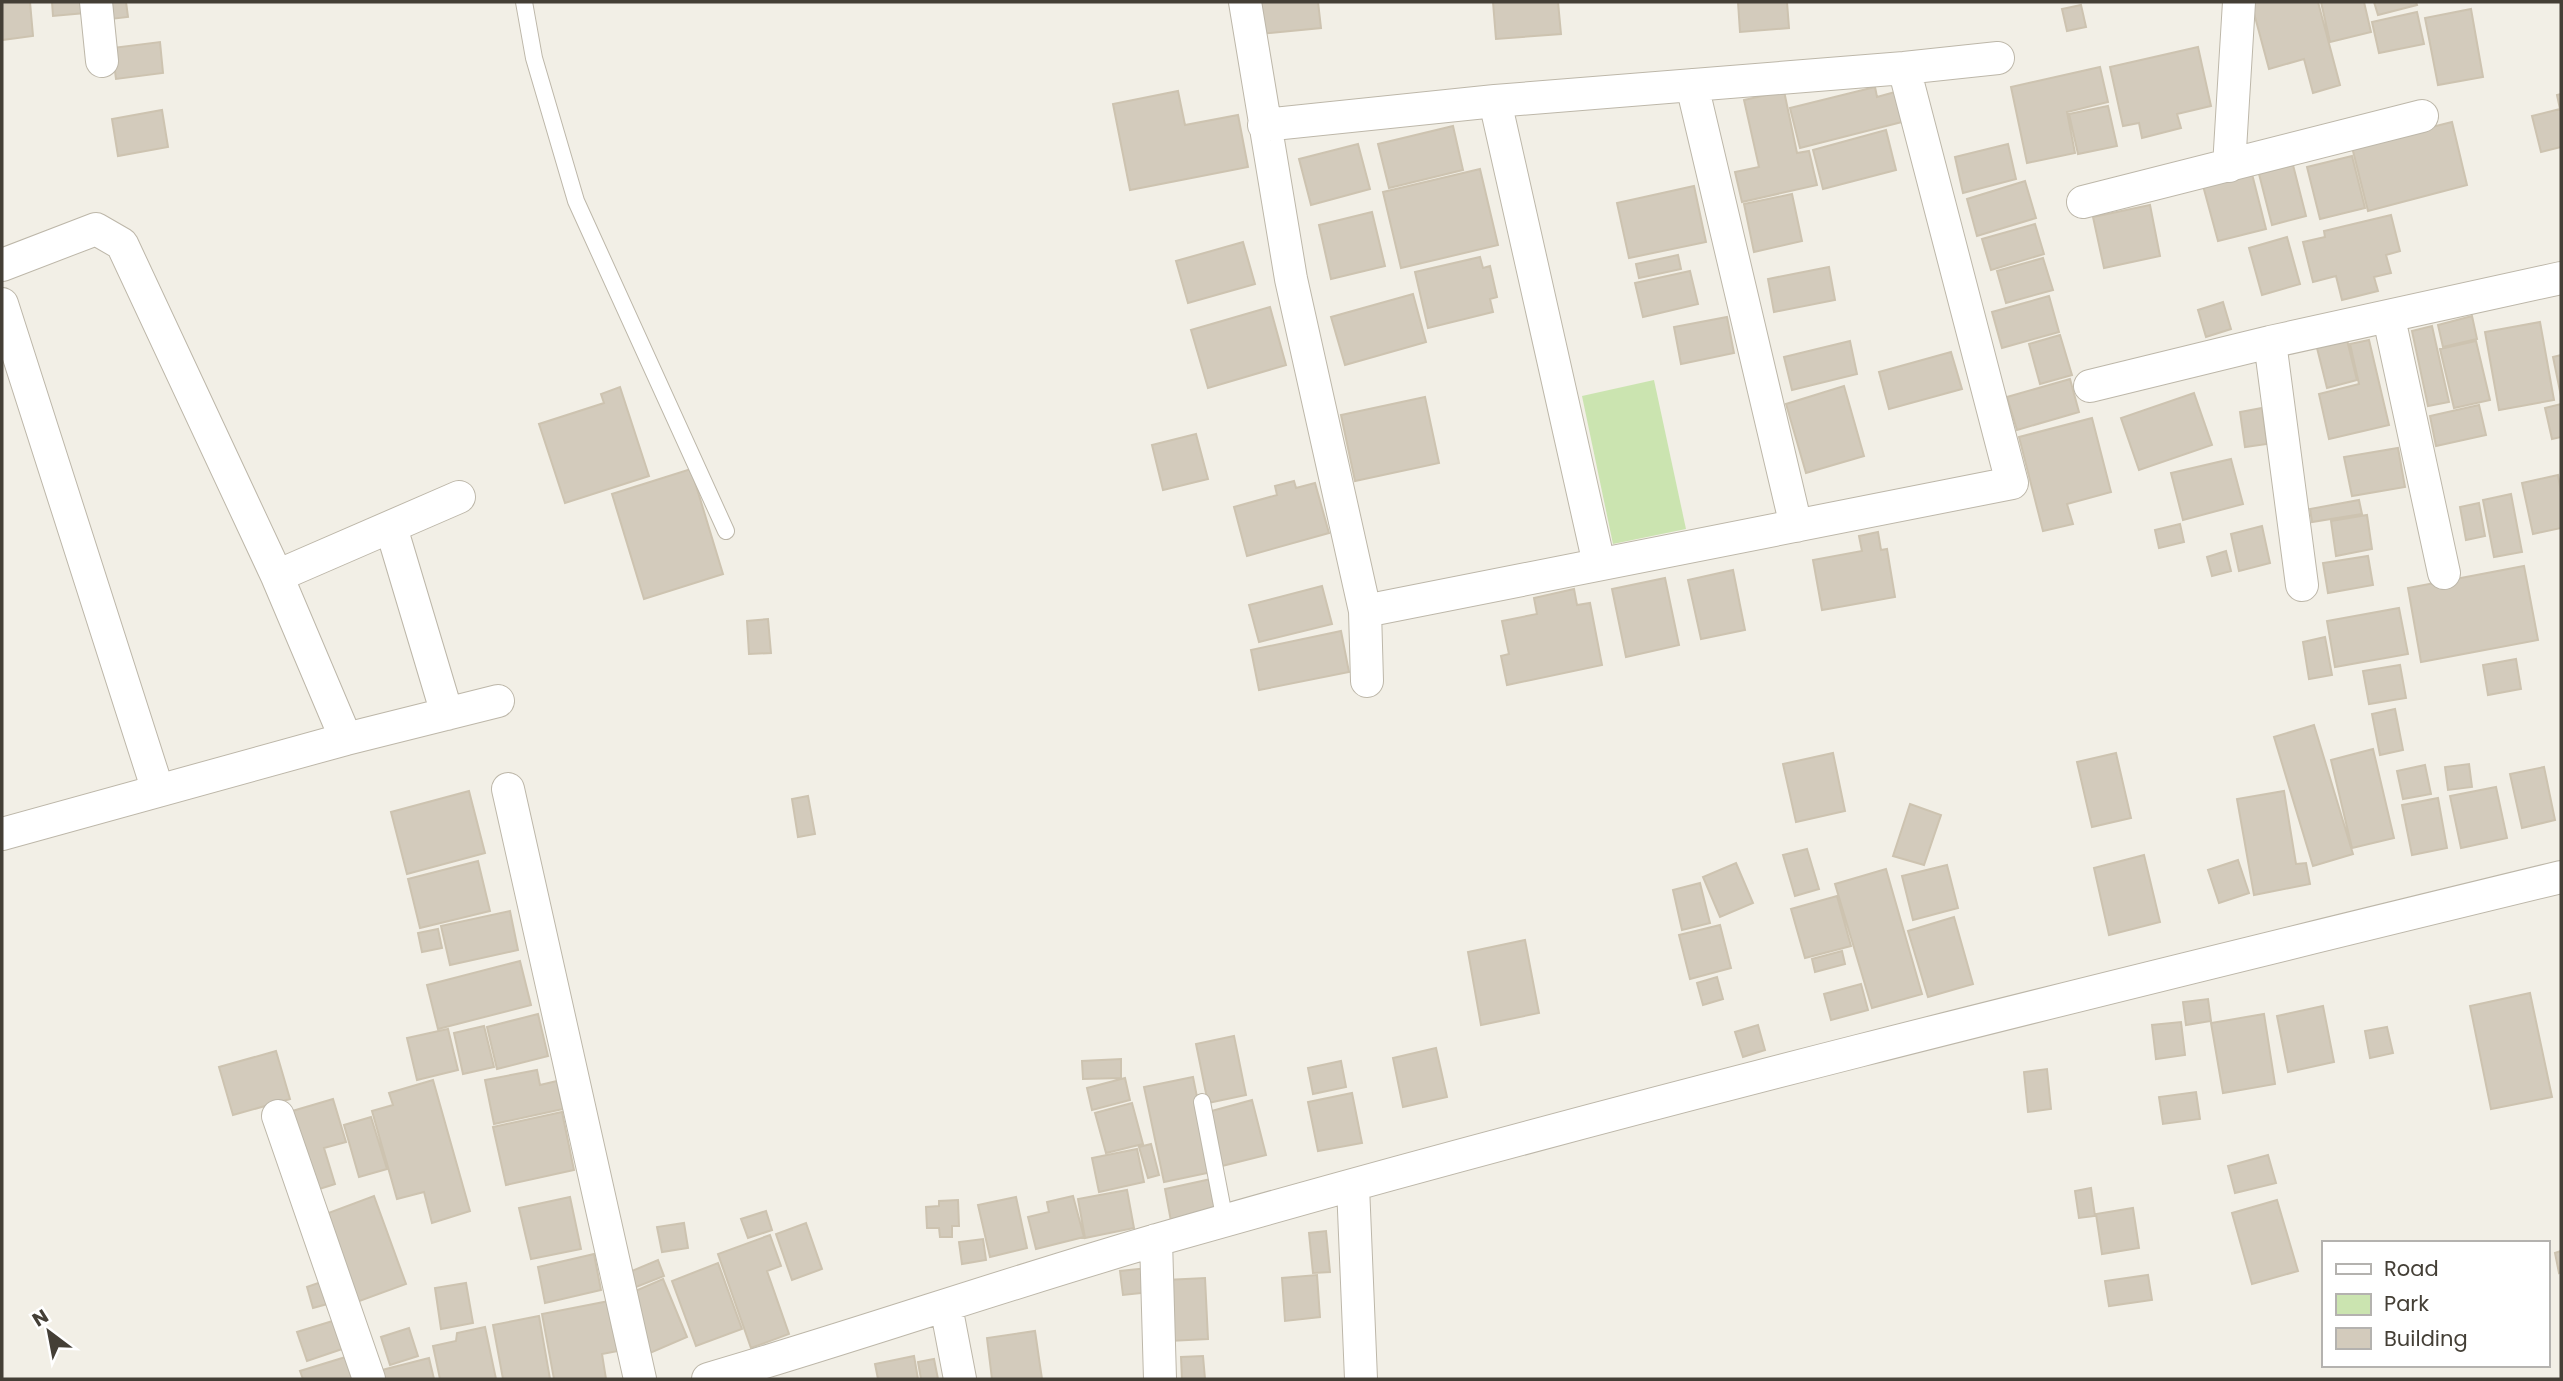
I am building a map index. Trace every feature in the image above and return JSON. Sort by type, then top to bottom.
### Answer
[{"type":"street","points":[[96,2],[102,61]]},
{"type":"street","points":[[1245,2],[1292,279],[1365,611],[1367,681]]},
{"type":"street","points":[[2229,166],[2239,2]]},
{"type":"street","points":[[1264,125],[1495,101],[1998,58]]},
{"type":"street","points":[[1365,611],[2012,483],[1904,68]]},
{"type":"street","points":[[1692,85],[1796,526]]},
{"type":"street","points":[[1495,101],[1599,564]]},
{"type":"street","points":[[2083,202],[2422,116]]},
{"type":"street","points":[[2,265],[96,229],[122,244],[277,576],[346,739]]},
{"type":"street","points":[[2090,386],[2270,342],[2389,318],[2561,278]]},
{"type":"street","points":[[2,304],[158,791]]},
{"type":"street","points":[[2389,318],[2444,573]]},
{"type":"street","points":[[2270,342],[2302,585]]},
{"type":"street","points":[[277,576],[459,497]]},
{"type":"street","points":[[391,527],[447,714]]},
{"type":"street","points":[[2,834],[346,739],[498,701]]},
{"type":"street","points":[[508,789],[640,1379]]},
{"type":"street","points":[[708,1379],[762,1371],[946,1306],[1156,1240],[1568,1125],[2117,984],[2561,877]]},
{"type":"street","points":[[278,1116],[369,1379]]},
{"type":"street","points":[[1353,1186],[1361,1379]]},
{"type":"street","points":[[1156,1240],[1160,1379]]},
{"type":"street","points":[[946,1306],[960,1379]]},
{"type":"lane","points":[[524,2],[534,58],[576,201],[726,531]]},
{"type":"lane","points":[[1202,1102],[1225,1221]]},
{"type":"green space","points":[[1654,380],[1686,529],[1613,544],[1582,396]]},
{"type":"building","points":[[2,2],[30,2],[33,36],[2,40]]},
{"type":"building","points":[[52,2],[84,2],[85,13],[53,16]]},
{"type":"building","points":[[110,2],[126,2],[128,17],[111,19]]},
{"type":"building","points":[[1257,2],[1318,2],[1321,28],[1260,34]]},
{"type":"building","points":[[1493,2],[1558,2],[1561,34],[1496,39]]},
{"type":"building","points":[[1738,2],[1787,2],[1789,28],[1740,32]]},
{"type":"building","points":[[2251,2],[2318,2],[2340,85],[2313,93],[2304,59],[2269,69]]},
{"type":"building","points":[[2321,2],[2364,2],[2371,32],[2330,42]]},
{"type":"building","points":[[2374,2],[2416,2],[2417,5],[2378,15]]},
{"type":"building","points":[[2081,5],[2086,27],[2067,31],[2062,9]]},
{"type":"building","points":[[2471,9],[2483,77],[2438,85],[2425,18]]},
{"type":"building","points":[[2417,12],[2424,44],[2379,53],[2372,22]]},
{"type":"building","points":[[160,42],[163,73],[116,79],[112,48]]},
{"type":"building","points":[[2198,47],[2211,106],[2177,114],[2181,128],[2142,138],[2139,123],[2123,126],[2110,67]]},
{"type":"building","points":[[2100,67],[2108,102],[2067,112],[2075,153],[2027,163],[2011,87]]},
{"type":"building","points":[[1875,87],[1877,97],[1895,92],[1902,122],[1800,148],[1790,108]]},
{"type":"building","points":[[1178,91],[1185,125],[1238,115],[1248,167],[1130,190],[1113,104]]},
{"type":"building","points":[[1784,91],[1797,153],[1809,151],[1817,185],[1742,202],[1735,172],[1759,167],[1744,100]]},
{"type":"building","points":[[2561,94],[2561,147],[2541,152],[2532,116],[2560,109],[2557,95]]},
{"type":"building","points":[[2108,106],[2117,146],[2078,154],[2069,114]]},
{"type":"building","points":[[162,110],[168,147],[118,156],[112,119]]},
{"type":"building","points":[[2452,122],[2467,185],[2368,211],[2352,147]]},
{"type":"building","points":[[1453,126],[1463,170],[1389,188],[1378,144]]},
{"type":"building","points":[[1886,130],[1896,170],[1823,189],[1813,150]]},
{"type":"building","points":[[1358,144],[1370,189],[1311,205],[1299,159]]},
{"type":"building","points":[[2008,144],[2016,179],[1963,193],[1955,157]]},
{"type":"building","points":[[2352,156],[2365,208],[2320,219],[2307,167]]},
{"type":"building","points":[[2293,165],[2306,216],[2272,225],[2259,174]]},
{"type":"building","points":[[1480,169],[1498,245],[1401,268],[1383,192]]},
{"type":"building","points":[[2251,170],[2266,229],[2218,241],[2202,182]]},
{"type":"building","points":[[2025,181],[2036,218],[1977,236],[1967,199]]},
{"type":"building","points":[[1694,186],[1706,242],[1629,258],[1617,203]]},
{"type":"building","points":[[1792,194],[1802,241],[1754,252],[1744,204]]},
{"type":"building","points":[[2150,205],[2160,256],[2104,268],[2093,217]]},
{"type":"building","points":[[1372,212],[1385,266],[1331,279],[1319,225]]},
{"type":"building","points":[[2391,215],[2400,251],[2386,255],[2391,273],[2374,277],[2378,291],[2342,300],[2336,276],[2313,282],[2303,242],[2325,237],[2324,231]]},
{"type":"building","points":[[2035,224],[2044,254],[1991,270],[1982,239]]},
{"type":"building","points":[[2287,237],[2300,284],[2262,295],[2249,248]]},
{"type":"building","points":[[1243,242],[1255,284],[1188,303],[1176,261]]},
{"type":"building","points":[[1678,255],[1681,269],[1639,278],[1636,264]]},
{"type":"building","points":[[1480,257],[1483,268],[1490,266],[1497,297],[1490,299],[1493,312],[1428,328],[1415,272]]},
{"type":"building","points":[[2043,258],[2053,290],[2006,303],[1997,271]]},
{"type":"building","points":[[1829,267],[1835,300],[1774,312],[1768,279]]},
{"type":"building","points":[[1690,271],[1698,304],[1643,317],[1635,283]]},
{"type":"building","points":[[1413,294],[1426,342],[1345,365],[1331,317]]},
{"type":"building","points":[[2049,296],[2059,332],[2002,348],[1992,312]]},
{"type":"building","points":[[2223,302],[2231,329],[2206,337],[2198,310]]},
{"type":"building","points":[[1270,307],[1286,365],[1208,388],[1191,330]]},
{"type":"building","points":[[2472,316],[2477,339],[2443,347],[2438,325]]},
{"type":"building","points":[[1727,317],[1734,353],[1681,364],[1674,327]]},
{"type":"building","points":[[2540,322],[2554,400],[2499,410],[2485,332]]},
{"type":"building","points":[[2432,326],[2449,402],[2428,406],[2412,331]]},
{"type":"building","points":[[2060,335],[2072,375],[2040,384],[2029,344]]},
{"type":"building","points":[[2346,336],[2357,380],[2327,388],[2316,344]]},
{"type":"building","points":[[2369,340],[2389,425],[2329,439],[2319,394],[2359,384],[2350,344]]},
{"type":"building","points":[[1850,341],[1857,374],[1792,390],[1784,357]]},
{"type":"building","points":[[2476,341],[2490,400],[2454,408],[2440,349]]},
{"type":"building","points":[[1951,352],[1962,389],[1889,409],[1879,372]]},
{"type":"building","points":[[2561,355],[2561,396],[2553,357]]},
{"type":"building","points":[[2070,379],[2079,412],[2017,430],[2007,397]]},
{"type":"building","points":[[1844,386],[1864,456],[1806,473],[1786,404]]},
{"type":"building","points":[[620,387],[649,476],[565,503],[539,424],[604,403],[601,394]]},
{"type":"building","points":[[2194,393],[2212,445],[2139,470],[2121,418]]},
{"type":"building","points":[[1425,397],[1439,463],[1355,481],[1341,415]]},
{"type":"building","points":[[2561,404],[2561,437],[2552,439],[2545,408]]},
{"type":"building","points":[[2479,405],[2486,435],[2436,446],[2430,416]]},
{"type":"building","points":[[2262,408],[2267,444],[2245,447],[2240,412]]},
{"type":"building","points":[[2092,418],[2111,492],[2067,504],[2073,524],[2043,531],[2019,437]]},
{"type":"building","points":[[1196,434],[1208,479],[1163,490],[1152,445]]},
{"type":"building","points":[[2398,448],[2405,487],[2352,496],[2344,457]]},
{"type":"building","points":[[2231,459],[2243,504],[2183,520],[2171,473]]},
{"type":"building","points":[[691,469],[723,574],[644,599],[612,494]]},
{"type":"building","points":[[2558,475],[2561,528],[2533,534],[2522,483]]},
{"type":"building","points":[[1294,481],[1296,488],[1315,483],[1329,533],[1247,556],[1234,507],[1277,495],[1275,486]]},
{"type":"building","points":[[2511,494],[2522,552],[2494,557],[2483,500]]},
{"type":"building","points":[[2359,500],[2362,514],[2312,522],[2310,509]]},
{"type":"building","points":[[2479,503],[2485,536],[2466,540],[2460,507]]},
{"type":"building","points":[[2367,515],[2372,549],[2336,556],[2331,521]]},
{"type":"building","points":[[2180,524],[2184,542],[2159,548],[2155,530]]},
{"type":"building","points":[[2262,526],[2270,563],[2239,571],[2231,534]]},
{"type":"building","points":[[1878,532],[1881,550],[1887,549],[1895,597],[1822,610],[1813,560],[1862,551],[1859,536]]},
{"type":"building","points":[[2226,551],[2231,571],[2212,576],[2207,557]]},
{"type":"building","points":[[2368,556],[2373,585],[2328,593],[2323,563]]},
{"type":"building","points":[[2524,566],[2538,640],[2421,662],[2408,588]]},
{"type":"building","points":[[1733,570],[1745,630],[1701,639],[1688,580]]},
{"type":"building","points":[[1665,578],[1679,645],[1626,657],[1612,589]]},
{"type":"building","points":[[1322,586],[1332,624],[1259,642],[1249,605]]},
{"type":"building","points":[[1574,589],[1577,605],[1590,603],[1602,665],[1507,685],[1501,656],[1509,654],[1502,621],[1537,614],[1534,598]]},
{"type":"building","points":[[2399,608],[2408,654],[2335,667],[2327,621]]},
{"type":"building","points":[[768,619],[771,653],[749,654],[747,621]]},
{"type":"building","points":[[1341,631],[1349,672],[1259,690],[1251,650]]},
{"type":"building","points":[[2325,637],[2332,675],[2309,679],[2303,642]]},
{"type":"building","points":[[2516,659],[2521,689],[2488,695],[2483,665]]},
{"type":"building","points":[[2400,665],[2406,698],[2369,704],[2363,671]]},
{"type":"building","points":[[2395,709],[2403,750],[2380,755],[2372,714]]},
{"type":"building","points":[[2314,725],[2353,854],[2313,866],[2274,737]]},
{"type":"building","points":[[2373,749],[2394,838],[2352,848],[2331,760]]},
{"type":"building","points":[[1833,753],[1845,811],[1796,822],[1783,764]]},
{"type":"building","points":[[2116,753],[2131,818],[2092,827],[2077,762]]},
{"type":"building","points":[[2469,764],[2472,787],[2448,790],[2445,767]]},
{"type":"building","points":[[2425,765],[2431,794],[2403,799],[2397,771]]},
{"type":"building","points":[[2544,767],[2555,820],[2522,828],[2510,774]]},
{"type":"building","points":[[2496,787],[2507,838],[2461,848],[2450,796]]},
{"type":"building","points":[[469,791],[485,853],[407,874],[391,812]]},
{"type":"building","points":[[2284,791],[2296,864],[2306,863],[2310,884],[2254,895],[2237,799]]},
{"type":"building","points":[[808,796],[815,834],[798,837],[792,799]]},
{"type":"building","points":[[2438,798],[2447,848],[2412,855],[2402,805]]},
{"type":"building","points":[[1910,804],[1941,815],[1924,865],[1893,856]]},
{"type":"building","points":[[1807,849],[1819,889],[1795,896],[1783,855]]},
{"type":"building","points":[[2144,855],[2160,922],[2109,935],[2094,868]]},
{"type":"building","points":[[2238,860],[2249,893],[2219,903],[2208,870]]},
{"type":"building","points":[[478,861],[490,911],[420,928],[408,879]]},
{"type":"building","points":[[1736,863],[1753,903],[1720,917],[1703,877]]},
{"type":"building","points":[[1947,865],[1958,908],[1913,920],[1902,876]]},
{"type":"building","points":[[1886,869],[1922,994],[1872,1008],[1835,884]]},
{"type":"building","points":[[1700,883],[1710,923],[1682,930],[1673,890]]},
{"type":"building","points":[[1837,896],[1851,946],[1805,958],[1791,909]]},
{"type":"building","points":[[510,911],[518,950],[450,965],[441,926]]},
{"type":"building","points":[[1954,917],[1973,984],[1928,997],[1908,931]]},
{"type":"building","points":[[1720,925],[1731,968],[1690,979],[1679,935]]},
{"type":"building","points":[[438,929],[442,948],[422,952],[418,933]]},
{"type":"building","points":[[1525,940],[1539,1013],[1481,1025],[1468,952]]},
{"type":"building","points":[[1842,951],[1845,964],[1815,972],[1812,959]]},
{"type":"building","points":[[520,961],[531,1005],[438,1029],[427,985]]},
{"type":"building","points":[[1717,977],[1723,999],[1703,1005],[1697,983]]},
{"type":"building","points":[[1861,984],[1868,1010],[1831,1020],[1824,994]]},
{"type":"building","points":[[2530,993],[2552,1097],[2491,1109],[2470,1006]]},
{"type":"building","points":[[2208,999],[2211,1021],[2186,1025],[2183,1002]]},
{"type":"building","points":[[2323,1006],[2334,1062],[2288,1072],[2277,1016]]},
{"type":"building","points":[[538,1014],[548,1056],[497,1069],[487,1027]]},
{"type":"building","points":[[2264,1014],[2275,1084],[2223,1093],[2211,1023]]},
{"type":"building","points":[[2181,1022],[2185,1055],[2156,1059],[2152,1025]]},
{"type":"building","points":[[1758,1025],[1765,1050],[1743,1057],[1735,1032]]},
{"type":"building","points":[[484,1026],[494,1067],[463,1074],[454,1033]]},
{"type":"building","points":[[2387,1027],[2393,1053],[2370,1058],[2365,1031]]},
{"type":"building","points":[[448,1029],[458,1070],[417,1080],[407,1038]]},
{"type":"building","points":[[1234,1036],[1246,1095],[1208,1103],[1196,1044]]},
{"type":"building","points":[[1436,1048],[1447,1097],[1403,1107],[1393,1058]]},
{"type":"building","points":[[276,1051],[290,1099],[233,1115],[219,1067]]},
{"type":"building","points":[[1121,1059],[1121,1078],[1083,1079],[1082,1061]]},
{"type":"building","points":[[1341,1061],[1346,1087],[1313,1094],[1308,1068]]},
{"type":"building","points":[[2047,1069],[2051,1109],[2028,1112],[2024,1072]]},
{"type":"building","points":[[537,1070],[540,1085],[557,1081],[563,1109],[494,1124],[485,1080]]},
{"type":"building","points":[[1193,1077],[1212,1172],[1164,1182],[1144,1087]]},
{"type":"building","points":[[1125,1078],[1130,1100],[1092,1110],[1087,1088]]},
{"type":"building","points":[[433,1080],[470,1211],[432,1223],[424,1192],[397,1199],[372,1111],[393,1105],[389,1093]]},
{"type":"building","points":[[2196,1092],[2200,1119],[2163,1124],[2159,1097]]},
{"type":"building","points":[[1352,1093],[1362,1143],[1318,1151],[1308,1102]]},
{"type":"building","points":[[333,1099],[346,1142],[324,1148],[335,1184],[313,1191],[289,1112]]},
{"type":"building","points":[[1252,1100],[1266,1155],[1222,1166],[1208,1112]]},
{"type":"building","points":[[1132,1103],[1143,1144],[1106,1153],[1095,1113]]},
{"type":"building","points":[[562,1112],[574,1170],[506,1185],[493,1127]]},
{"type":"building","points":[[371,1117],[387,1169],[359,1177],[344,1125]]},
{"type":"building","points":[[1151,1144],[1159,1175],[1148,1178],[1139,1147]]},
{"type":"building","points":[[1137,1149],[1144,1182],[1099,1192],[1092,1158]]},
{"type":"building","points":[[2268,1155],[2276,1183],[2235,1193],[2228,1166]]},
{"type":"building","points":[[1211,1179],[1218,1211],[1171,1221],[1165,1189]]},
{"type":"building","points":[[2091,1188],[2095,1216],[2079,1218],[2075,1191]]},
{"type":"building","points":[[1127,1190],[1134,1228],[1085,1238],[1078,1199]]},
{"type":"building","points":[[374,1196],[406,1284],[354,1303],[323,1215]]},
{"type":"building","points":[[1073,1196],[1084,1237],[1036,1249],[1028,1217],[1049,1212],[1047,1202]]},
{"type":"building","points":[[570,1197],[581,1249],[531,1259],[519,1208]]},
{"type":"building","points":[[1016,1197],[1027,1248],[990,1257],[978,1205]]},
{"type":"building","points":[[958,1200],[959,1226],[952,1226],[952,1237],[940,1237],[939,1228],[927,1228],[926,1207],[939,1206],[939,1201]]},
{"type":"building","points":[[2277,1200],[2298,1271],[2252,1284],[2232,1213]]},
{"type":"building","points":[[2133,1208],[2139,1248],[2102,1254],[2096,1214]]},
{"type":"building","points":[[766,1211],[772,1230],[748,1238],[741,1219]]},
{"type":"building","points":[[684,1223],[688,1248],[662,1252],[657,1227]]},
{"type":"building","points":[[806,1223],[822,1269],[792,1280],[776,1234]]},
{"type":"building","points":[[1326,1231],[1330,1272],[1313,1273],[1309,1233]]},
{"type":"building","points":[[770,1235],[781,1266],[767,1271],[789,1334],[751,1348],[718,1254]]},
{"type":"building","points":[[983,1239],[986,1260],[962,1264],[959,1242]]},
{"type":"building","points":[[2561,1251],[2561,1272],[2559,1273],[2555,1253]]},
{"type":"building","points":[[594,1254],[601,1290],[545,1303],[538,1267]]},
{"type":"building","points":[[658,1260],[664,1276],[626,1291],[620,1276]]},
{"type":"building","points":[[718,1263],[742,1329],[696,1346],[672,1281]]},
{"type":"building","points":[[1148,1268],[1150,1292],[1123,1295],[1120,1271]]},
{"type":"building","points":[[1317,1275],[1320,1317],[1285,1321],[1282,1278]]},
{"type":"building","points":[[2148,1275],[2152,1300],[2109,1306],[2105,1281]]},
{"type":"building","points":[[1205,1278],[1208,1339],[1169,1341],[1166,1280]]},
{"type":"building","points":[[663,1279],[687,1337],[650,1353],[626,1295]]},
{"type":"building","points":[[324,1281],[331,1303],[313,1308],[307,1287]]},
{"type":"building","points":[[466,1283],[473,1323],[441,1329],[435,1288]]},
{"type":"building","points":[[609,1301],[618,1351],[602,1354],[606,1379],[554,1379],[542,1314]]},
{"type":"building","points":[[539,1316],[550,1379],[503,1379],[493,1325]]},
{"type":"building","points":[[339,1319],[348,1347],[307,1361],[297,1332]]},
{"type":"building","points":[[485,1327],[496,1379],[440,1379],[433,1346],[456,1341],[457,1333]]},
{"type":"building","points":[[409,1328],[418,1356],[390,1365],[381,1337]]},
{"type":"building","points":[[1035,1331],[1042,1379],[992,1379],[987,1338]]},
{"type":"building","points":[[352,1355],[360,1379],[303,1379],[300,1371]]},
{"type":"building","points":[[914,1356],[918,1379],[878,1379],[875,1364]]},
{"type":"building","points":[[1203,1356],[1205,1379],[1182,1379],[1181,1357]]},
{"type":"building","points":[[429,1358],[434,1379],[380,1379],[378,1371]]},
{"type":"building","points":[[934,1359],[938,1379],[921,1379],[918,1362]]}]
